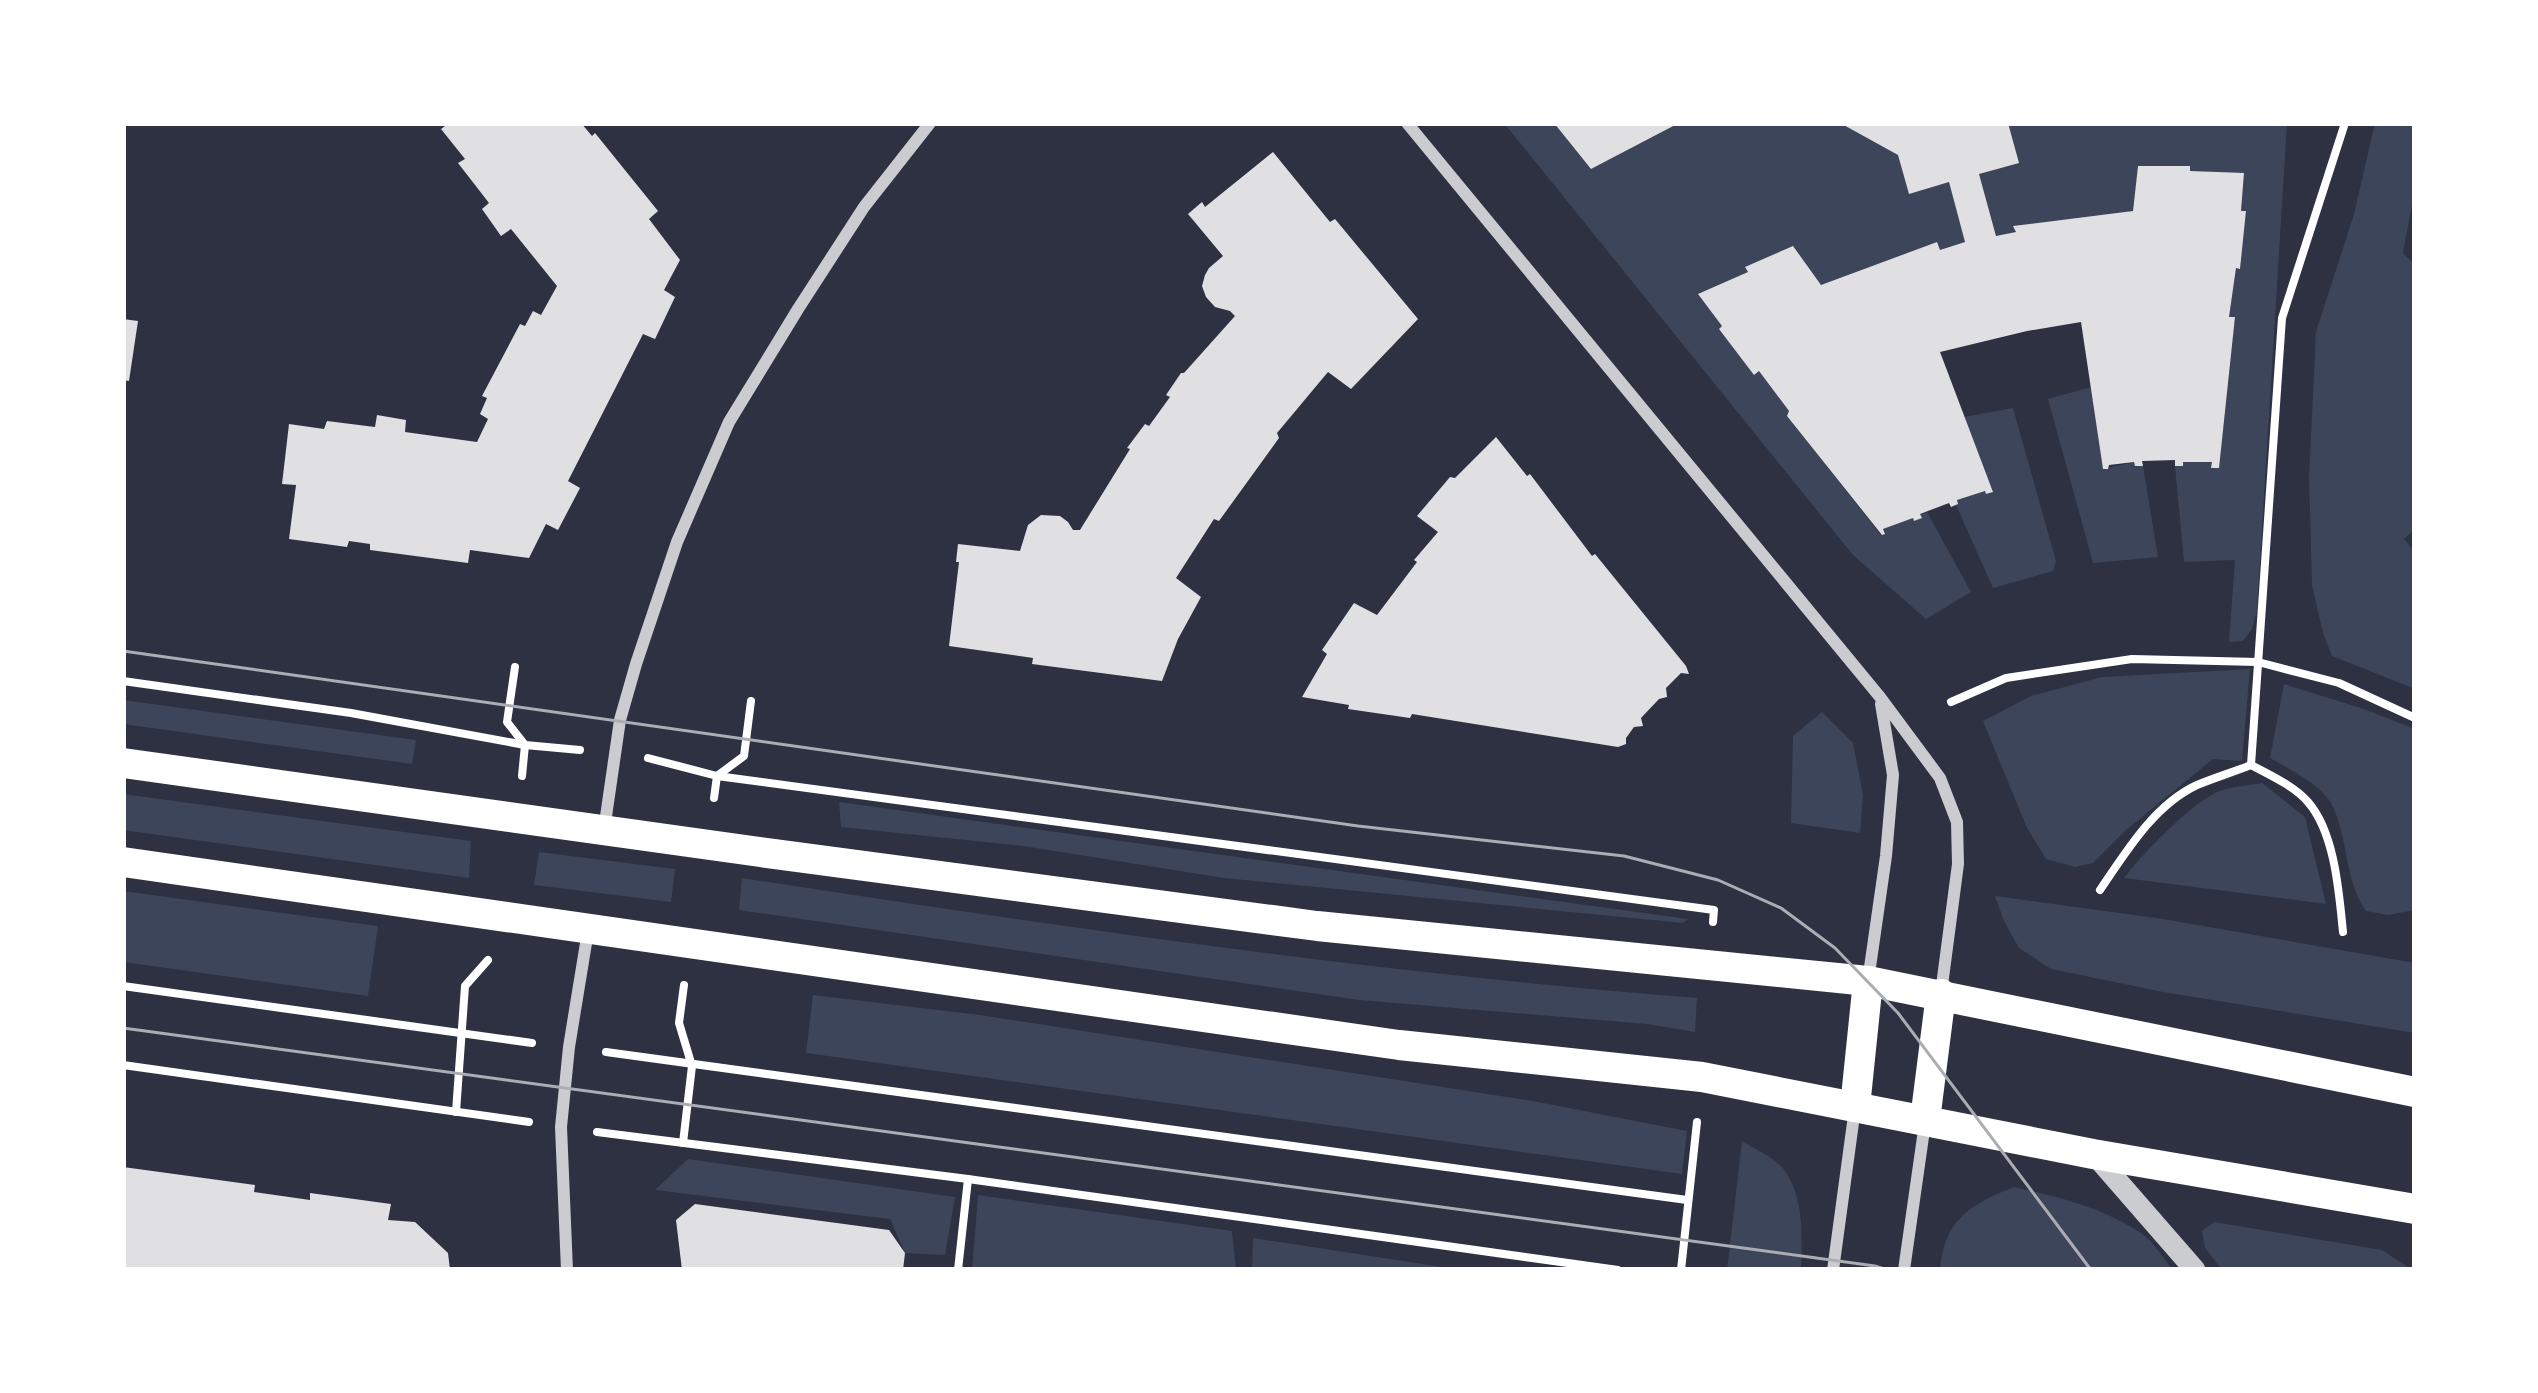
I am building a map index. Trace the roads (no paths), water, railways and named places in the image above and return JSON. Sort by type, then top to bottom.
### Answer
[{"type":"main road","points":[[123,763],[1317,926],[1868,981],[2415,1092]]},
{"type":"main road","points":[[123,862],[1399,1045],[1702,1077],[2093,1154],[2415,1210]]},
{"type":"main road","points":[[1855,1107],[1868,981]]},
{"type":"main road","points":[[1925,1120],[1941,994]]},
{"type":"street","points":[[604,830],[620,720],[636,664],[677,542],[729,422],[864,207],[930,123]]},
{"type":"street","points":[[1407,123],[1880,697],[1940,778],[1957,822],[1958,864],[1941,994]]},
{"type":"street","points":[[1868,981],[1893,775],[1880,697]]},
{"type":"street","points":[[567,1270],[562,1127],[569,1047],[589,928]]},
{"type":"street","points":[[1833,1270],[1855,1107]]},
{"type":"street","points":[[1904,1270],[1925,1120]]},
{"type":"street","points":[[2093,1154],[2195,1270]]},
{"type":"tram line","points":[[123,651],[1358,826],[1624,856],[1718,880],[1781,908],[1835,948],[1898,1013],[2091,1270]]},
{"type":"tram line","points":[[123,1028],[1887,1270]]}]
